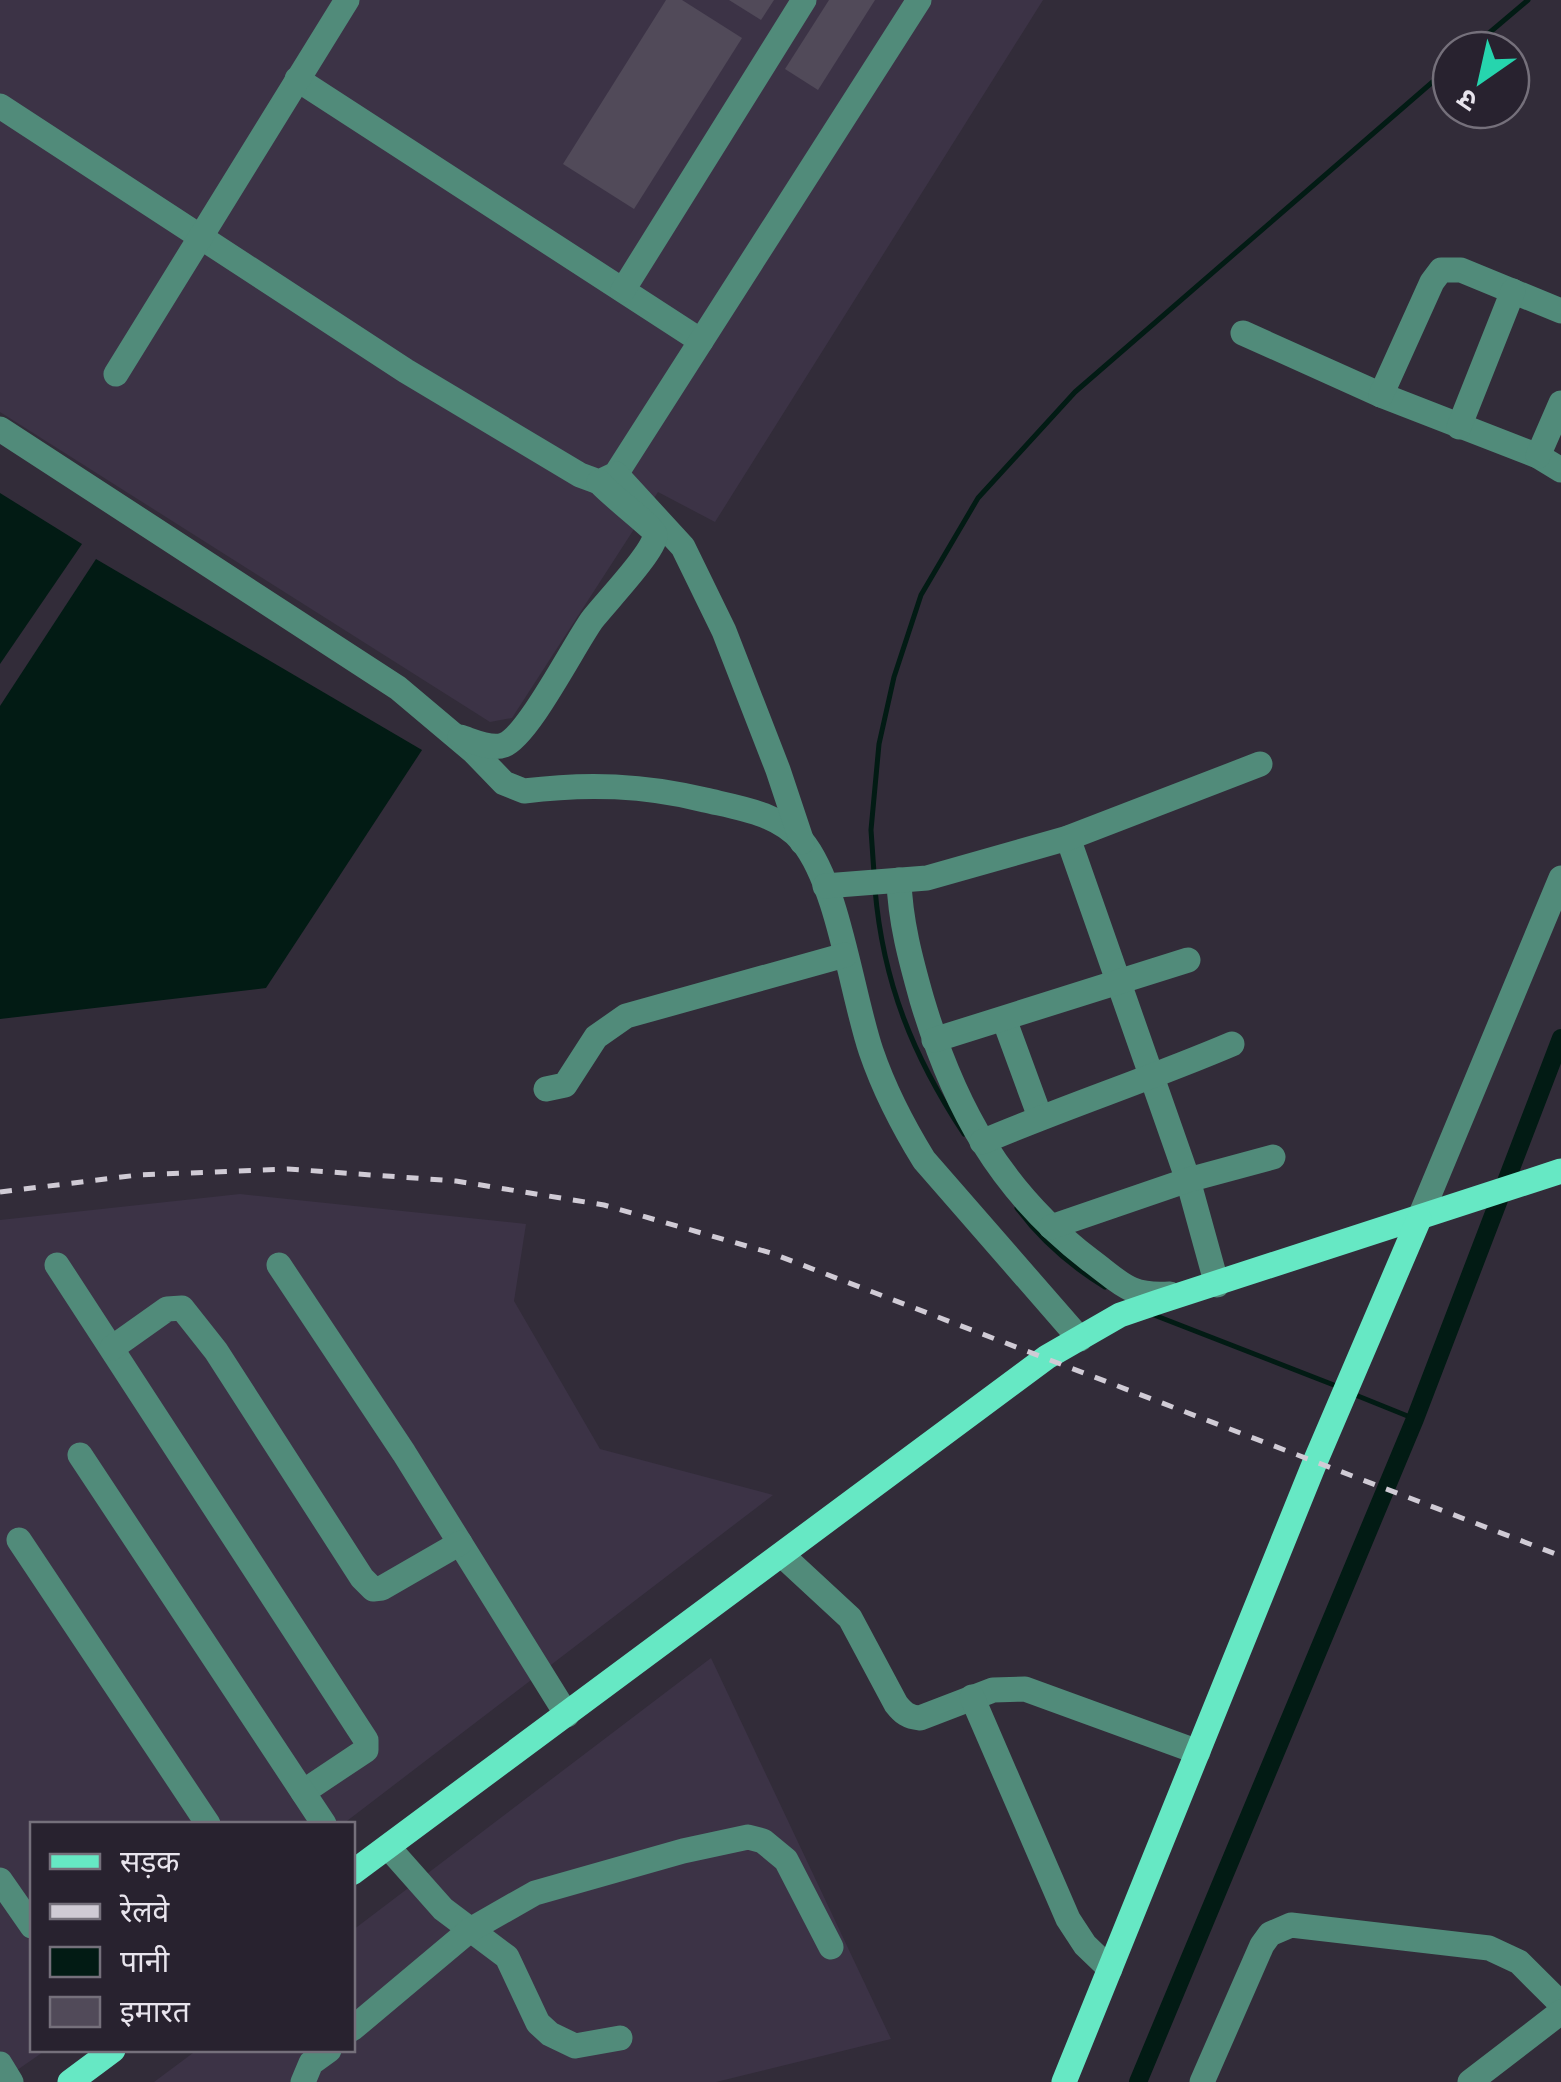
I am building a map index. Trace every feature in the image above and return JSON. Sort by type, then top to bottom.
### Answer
[{"type":"main road","points":[[355,1869],[783,1556],[1047,1357],[1120,1315],[1561,1172]]},
{"type":"main road","points":[[1064,2082],[1353,1373],[1432,1215]]},
{"type":"main road","points":[[70,2082],[110,2052]]},
{"type":"street","points":[[116,374],[347,0]]},
{"type":"street","points":[[623,290],[804,0]]},
{"type":"street","points":[[608,478],[702,341],[919,0]]},
{"type":"street","points":[[297,80],[702,341]]},
{"type":"street","points":[[0,106],[406,371],[580,476],[608,478],[683,546],[724,631],[802,842],[825,886],[871,1051],[905,1129],[924,1160],[1080,1338]]},
{"type":"street","points":[[1382,395],[1432,282],[1441,270],[1461,270],[1561,311]]},
{"type":"street","points":[[1459,426],[1513,291]]},
{"type":"street","points":[[1243,333],[1382,395],[1538,456],[1561,470]]},
{"type":"street","points":[[1538,456],[1561,403]]},
{"type":"street","points":[[0,429],[398,688],[504,783],[524,791],[598,784],[672,792],[762,814],[783,825],[802,842]]},
{"type":"street","points":[[455,736],[496,747],[512,741],[588,625],[619,584],[652,550],[652,528],[615,500],[608,478]]},
{"type":"street","points":[[825,886],[927,878],[1068,838],[1260,764]]},
{"type":"street","points":[[1068,838],[1188,1180],[1217,1285]]},
{"type":"street","points":[[1432,1215],[1561,878]]},
{"type":"street","points":[[892,881],[944,1070],[982,1142],[1009,1180],[1052,1227],[1134,1292],[1146,1296],[1185,1293]]},
{"type":"street","points":[[546,1089],[565,1085],[596,1038],[626,1016],[845,955]]},
{"type":"street","points":[[934,1040],[1188,960]]},
{"type":"street","points":[[1004,1019],[1040,1117]]},
{"type":"street","points":[[982,1142],[1232,1044]]},
{"type":"street","points":[[1052,1227],[1188,1180],[1273,1157]]},
{"type":"street","points":[[58,1264],[366,1740],[366,1750],[302,1792]]},
{"type":"street","points":[[279,1266],[567,1715]]},
{"type":"street","points":[[112,1348],[167,1309],[182,1308],[216,1352],[362,1578],[373,1589],[382,1588],[460,1543]]},
{"type":"street","points":[[80,1455],[323,1822]]},
{"type":"street","points":[[19,1540],[207,1822]]},
{"type":"street","points":[[783,1556],[850,1618],[903,1713],[920,1718],[972,1697],[1006,1689],[1040,1692],[1198,1752]]},
{"type":"street","points":[[972,1697],[1068,1919],[1085,1945],[1110,1968]]},
{"type":"street","points":[[355,2026],[470,1930],[548,1887],[748,1838],[774,1847],[786,1860],[831,1947]]},
{"type":"street","points":[[388,1846],[443,1909],[506,1957],[538,2024],[550,2034],[575,2046],[620,2038]]},
{"type":"street","points":[[0,1880],[30,1923]]},
{"type":"street","points":[[1202,2082],[1262,1945],[1270,1934],[1291,1925],[1489,1948],[1520,1962],[1561,2008],[1470,2082]]},
{"type":"street","points":[[303,2082],[311,2063],[326,2052]]},
{"type":"street","points":[[0,2064],[11,2082]]},
{"type":"shaded area","points":[[0,0],[1043,0],[715,522],[658,492],[512,718],[490,722],[0,412]]},
{"type":"shaded area","points":[[240,1194],[526,1224],[514,1301],[600,1449],[773,1495],[346,1822],[30,1822],[30,2052],[43,2052],[0,2082],[0,1220]]},
{"type":"shaded area","points":[[711,1658],[891,2039],[716,2082],[154,2082],[194,2052],[355,2052],[355,1928]]},
{"type":"water","points":[[0,493],[82,544],[0,664]]},
{"type":"water","points":[[96,559],[422,750],[266,988],[0,1019],[0,706]]},
{"type":"building","points":[[666,0],[682,0],[742,38],[634,209],[563,164]]},
{"type":"building","points":[[729,0],[774,0],[761,20]]},
{"type":"building","points":[[829,0],[875,0],[818,90],[785,69]]},
{"type":"waterway","points":[[1493,30],[1528,0]]},
{"type":"waterway","points":[[874,873],[871,830],[879,744],[894,677],[921,595],[978,498],[1075,392],[1431,83]]},
{"type":"waterway","points":[[875,889],[885,956],[903,1017],[930,1076],[964,1134]]},
{"type":"waterway","points":[[1138,2082],[1415,1419],[1561,1038]]},
{"type":"waterway","points":[[1017,1208],[1057,1252],[1105,1287]]},
{"type":"waterway","points":[[1154,1315],[1339,1387]]},
{"type":"waterway","points":[[1353,1394],[1415,1419]]},
{"type":"railway","points":[[0,1192],[138,1175],[288,1169],[456,1181],[604,1205],[771,1253],[1561,1556]]}]
